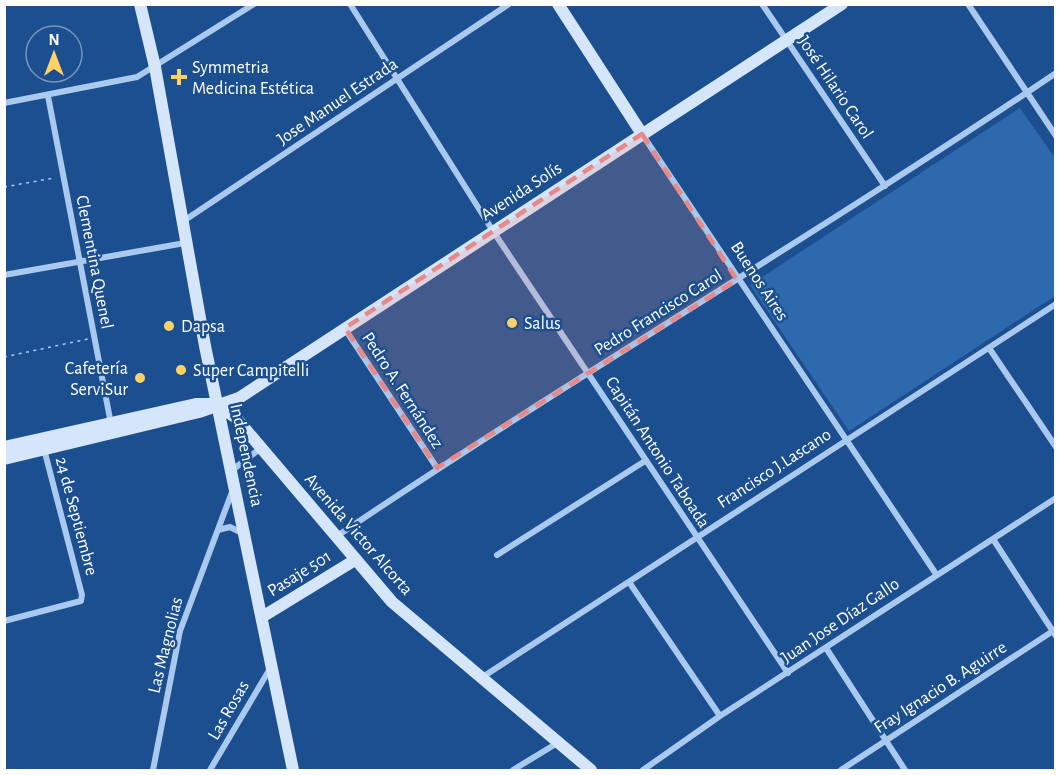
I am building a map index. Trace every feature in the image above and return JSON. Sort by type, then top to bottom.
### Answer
[{"type":"main road","name":"Independencia","points":[[140,4],[155,67],[185,243],[273,664],[293,771]]},
{"type":"main road","name":"Buenos Aires","points":[[558,4],[642,134]]},
{"type":"main road","name":"Avenida Solís","points":[[43,444],[112,428],[199,412],[239,398],[842,4]]},
{"type":"main road","name":"Avenida Victor Alcorta","points":[[218,405],[234,417],[392,602],[480,679],[560,742],[591,771]]},
{"type":"main road","points":[[4,447],[43,444]]},
{"type":"main road","points":[[4,459],[43,444]]},
{"type":"main road","name":"Pasaje 501","points":[[262,617],[355,560]]},
{"type":"street","points":[[4,103],[137,77],[254,4]]},
{"type":"street","name":"Capitán Antonio Taboada","points":[[350,4],[493,231],[788,673]]},
{"type":"street","name":"Jose Manuel Estrada","points":[[182,222],[509,4]]},
{"type":"street","name":"José Hilario Carol","points":[[762,4],[885,186]]},
{"type":"street","points":[[968,4],[1056,136]]},
{"type":"street","name":"Pedro Francisco Carol","points":[[336,537],[437,468],[885,186],[1056,73]]},
{"type":"street","name":"Clementina Quenel","points":[[48,96],[112,428]]},
{"type":"street","name":"Buenos Aires","points":[[642,134],[844,441],[936,574]]},
{"type":"street","points":[[4,275],[185,243]]},
{"type":"street","name":"Francisco J.Lascano","points":[[480,679],[1056,304]]},
{"type":"street","name":"Pedro A. Fernández","points":[[345,328],[437,468]]},
{"type":"street","points":[[989,348],[1056,447]]},
{"type":"street","name":"24 de Septiembre","points":[[4,621],[81,602],[82,595],[43,444]]},
{"type":"street","points":[[231,471],[261,448]]},
{"type":"street","points":[[497,555],[645,461]]},
{"type":"street","name":"Las Magnolias","points":[[153,771],[180,631],[235,486]]},
{"type":"street","name":"Juan Jose Díaz Gallo","points":[[643,771],[720,716],[1056,498]]},
{"type":"street","points":[[218,530],[230,527],[245,535]]},
{"type":"street","points":[[993,539],[1054,632]]},
{"type":"street","points":[[629,582],[720,716]]},
{"type":"street","name":"Fray Ignacio B. Aguirre","points":[[841,771],[1054,632]]},
{"type":"street","points":[[826,648],[904,771]]},
{"type":"street","name":"Las Rosas","points":[[210,771],[273,664]]},
{"type":"street","points":[[513,771],[560,742]]},
{"type":"path","points":[[4,187],[63,176]]},
{"type":"path","points":[[4,357],[94,338]]},
{"type":"highlighted area","points":[[642,134],[737,280],[437,468],[345,328]]},
{"type":"shaded area","points":[[1020,108],[1055,158],[1055,296],[849,431],[750,285]]},
{"type":"place","name":"Symmetria Medicina Estética","points":[[179,77]]},
{"type":"place","name":"Salus","points":[[512,323]]},
{"type":"place","name":"Dapsa","points":[[169,326]]},
{"type":"place","name":"Super Campitelli","points":[[181,370]]},
{"type":"place","name":"Cafetería ServiSur","points":[[140,378]]}]
